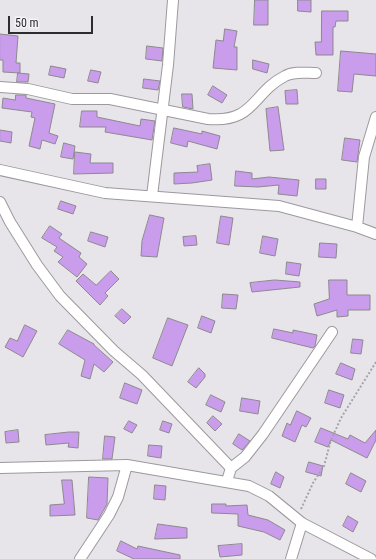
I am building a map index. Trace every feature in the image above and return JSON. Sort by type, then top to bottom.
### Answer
[{"type":"street","points":[[152,196],[173,0]]},
{"type":"street","points":[[0,87],[28,89],[72,100],[110,99],[224,121],[243,113],[285,76],[295,72],[316,73]]},
{"type":"street","points":[[357,226],[364,157],[376,117]]},
{"type":"street","points":[[0,170],[105,192],[280,206],[357,226],[376,234]]},
{"type":"street","points":[[0,202],[29,252],[60,296],[114,351],[142,375],[231,468]]},
{"type":"street","points":[[227,481],[231,468],[245,457],[263,434],[332,332]]},
{"type":"street","points":[[0,468],[127,465],[249,486],[269,496],[302,523],[371,559]]},
{"type":"street","points":[[80,559],[109,515],[118,497],[127,465]]},
{"type":"street","points":[[291,559],[302,523]]},
{"type":"path","points":[[302,523],[300,507],[324,466],[331,440],[341,418],[376,362]]},
{"type":"building","points":[[255,0],[268,0],[268,25],[254,25]]},
{"type":"building","points":[[298,0],[311,0],[311,12],[298,11]]},
{"type":"building","points":[[322,11],[348,11],[348,21],[336,21],[335,27],[333,27],[333,55],[316,55],[315,42],[321,42]]},
{"type":"building","points":[[225,29],[237,31],[234,47],[237,47],[237,70],[213,68],[216,40],[223,41]]},
{"type":"building","points":[[0,34],[18,36],[16,63],[20,63],[20,73],[3,72],[3,60],[0,60]]},
{"type":"building","points":[[147,46],[163,48],[162,61],[146,59]]},
{"type":"building","points":[[341,51],[376,54],[376,76],[354,74],[352,92],[338,91]]},
{"type":"building","points":[[253,60],[269,64],[267,73],[253,69]]},
{"type":"building","points":[[51,66],[66,69],[64,78],[49,75]]},
{"type":"building","points":[[91,70],[101,72],[98,83],[88,81]]},
{"type":"building","points":[[18,73],[29,74],[28,82],[17,82]]},
{"type":"building","points":[[144,79],[160,81],[158,90],[143,88]]},
{"type":"building","points":[[213,86],[227,95],[222,103],[208,95]]},
{"type":"building","points":[[297,90],[298,104],[286,104],[285,91]]},
{"type":"building","points":[[182,94],[192,94],[193,109],[183,107]]},
{"type":"building","points":[[16,95],[26,95],[26,98],[55,104],[49,133],[58,136],[55,144],[42,140],[40,149],[29,146],[35,118],[31,117],[32,112],[2,108],[3,98],[15,100]]},
{"type":"building","points":[[278,107],[284,150],[270,151],[266,109]]},
{"type":"building","points":[[82,111],[97,111],[97,117],[140,126],[141,119],[155,121],[152,140],[105,132],[106,127],[80,127]]},
{"type":"building","points":[[174,128],[202,134],[202,131],[220,136],[217,149],[188,141],[187,147],[171,143]]},
{"type":"building","points":[[0,130],[12,132],[11,143],[0,141]]},
{"type":"building","points":[[345,138],[360,140],[357,162],[342,160]]},
{"type":"building","points":[[64,143],[75,146],[73,159],[61,157]]},
{"type":"building","points":[[75,152],[91,154],[90,163],[113,163],[113,173],[74,174]]},
{"type":"building","points":[[210,164],[212,180],[174,184],[174,173],[198,172],[197,166]]},
{"type":"building","points":[[236,171],[252,173],[252,179],[269,177],[299,180],[297,196],[278,194],[279,185],[258,187],[235,186]]},
{"type":"building","points":[[316,179],[326,179],[326,189],[316,189]]},
{"type":"building","points":[[61,201],[76,206],[73,214],[58,209]]},
{"type":"building","points":[[150,215],[164,218],[157,257],[141,256],[142,241]]},
{"type":"building","points":[[221,216],[233,218],[229,245],[217,243]]},
{"type":"building","points":[[50,226],[62,234],[59,238],[81,253],[79,257],[87,264],[77,277],[58,262],[63,257],[54,251],[57,247],[42,238]]},
{"type":"building","points":[[91,232],[108,237],[105,247],[88,241]]},
{"type":"building","points":[[196,236],[197,245],[184,246],[183,237]]},
{"type":"building","points":[[263,236],[278,239],[275,256],[260,253]]},
{"type":"building","points":[[320,243],[337,244],[336,258],[319,257]]},
{"type":"building","points":[[287,262],[301,264],[299,276],[286,274]]},
{"type":"building","points":[[111,271],[119,279],[105,293],[108,296],[100,305],[76,281],[83,274],[96,285]]},
{"type":"building","points":[[275,280],[300,282],[300,287],[252,292],[250,283]]},
{"type":"building","points":[[329,280],[347,280],[347,295],[370,295],[370,310],[348,310],[348,316],[337,317],[337,310],[317,316],[314,304],[329,299]]},
{"type":"building","points":[[223,294],[238,295],[236,309],[222,308]]},
{"type":"building","points":[[122,309],[131,317],[124,324],[115,316]]},
{"type":"building","points":[[202,316],[215,321],[211,333],[198,328]]},
{"type":"building","points":[[168,318],[188,325],[172,366],[153,358]]},
{"type":"building","points":[[25,325],[37,331],[23,357],[5,347],[10,338],[17,341]]},
{"type":"building","points":[[274,329],[293,333],[293,330],[317,335],[315,346],[313,348],[272,338]]},
{"type":"building","points":[[68,330],[94,344],[113,362],[104,372],[94,364],[90,379],[81,376],[85,360],[59,344]]},
{"type":"building","points":[[353,339],[363,340],[361,354],[351,353]]},
{"type":"building","points":[[341,363],[355,369],[352,380],[336,374]]},
{"type":"building","points":[[199,368],[205,374],[205,377],[196,388],[188,382]]},
{"type":"building","points":[[125,383],[142,390],[137,404],[120,398]]},
{"type":"building","points":[[329,390],[344,395],[340,408],[325,403]]},
{"type":"building","points":[[211,395],[225,402],[221,412],[206,405]]},
{"type":"building","points":[[242,398],[260,401],[258,414],[240,411]]},
{"type":"building","points":[[297,411],[311,418],[306,427],[302,425],[295,442],[282,436],[287,423],[290,425]]},
{"type":"building","points":[[213,416],[222,424],[215,431],[207,423]]},
{"type":"building","points":[[129,421],[137,425],[132,433],[124,429]]},
{"type":"building","points":[[163,421],[172,424],[169,433],[160,430]]},
{"type":"building","points":[[321,428],[348,439],[350,435],[365,443],[376,430],[376,440],[367,458],[331,440],[328,447],[315,442]]},
{"type":"building","points":[[18,430],[19,442],[6,443],[5,432]]},
{"type":"building","points":[[79,432],[78,448],[68,447],[69,443],[46,445],[45,435]]},
{"type":"building","points":[[239,434],[250,441],[242,450],[233,444]]},
{"type":"building","points":[[105,436],[115,437],[112,459],[103,459]]},
{"type":"building","points":[[149,445],[162,446],[161,458],[148,456]]},
{"type":"building","points":[[309,462],[323,466],[321,476],[306,472]]},
{"type":"building","points":[[276,472],[284,477],[280,488],[271,484]]},
{"type":"building","points":[[351,473],[366,481],[361,492],[346,484]]},
{"type":"building","points":[[89,477],[108,478],[107,504],[98,520],[87,518]]},
{"type":"building","points":[[62,480],[72,480],[75,515],[50,516],[50,505],[64,504]]},
{"type":"building","points":[[155,485],[166,486],[165,500],[154,499]]},
{"type":"building","points":[[212,504],[226,504],[226,506],[247,505],[248,515],[268,520],[285,530],[280,540],[264,532],[238,526],[238,514],[212,513]]},
{"type":"building","points":[[348,516],[358,522],[353,532],[343,526]]},
{"type":"building","points":[[158,524],[187,528],[187,538],[155,539]]},
{"type":"building","points":[[121,541],[137,549],[138,546],[180,555],[180,559],[134,559],[117,551]]},
{"type":"building","points":[[242,544],[242,555],[220,557],[218,546]]}]
